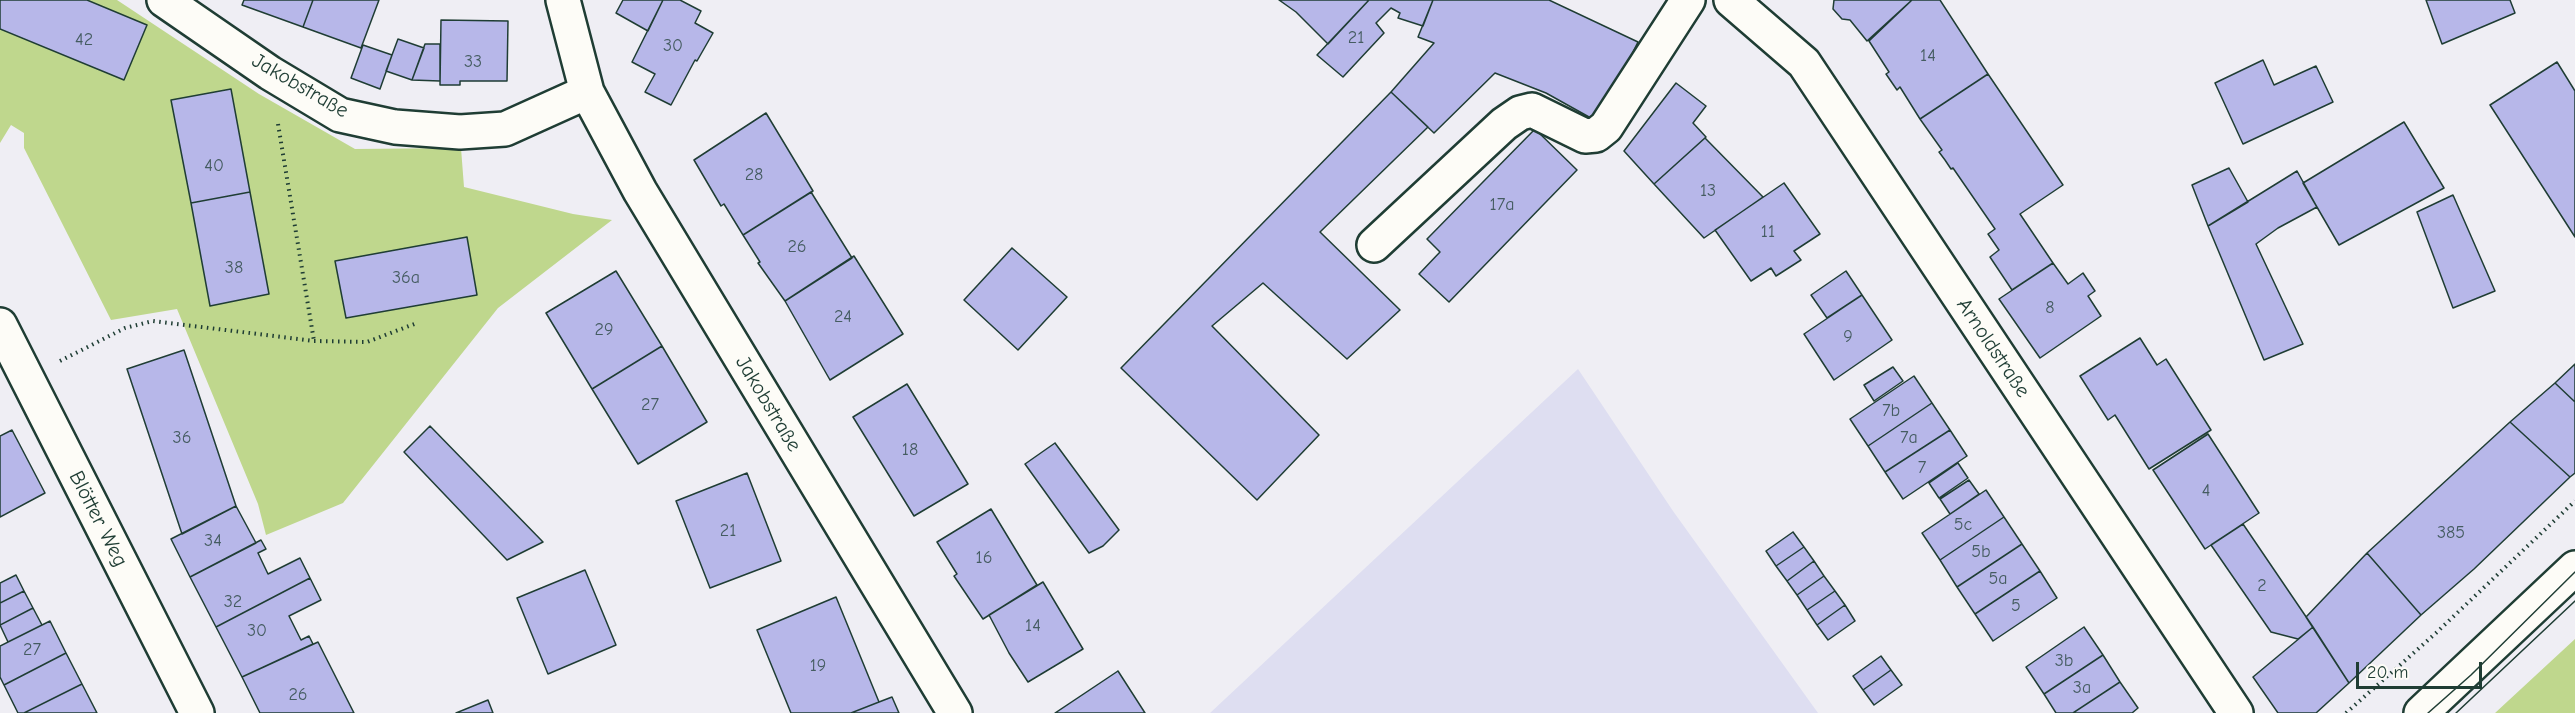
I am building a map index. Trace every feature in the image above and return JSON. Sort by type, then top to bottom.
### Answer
[{"type":"street","name":"Jakobstraße","points":[[164,0],[270,73],[340,115],[395,127],[460,132],[505,129],[587,92]]},
{"type":"street","name":"Jakobstraße","points":[[563,0],[587,92],[648,205],[955,713]]},
{"type":"street","points":[[1374,245],[1504,124],[1520,113],[1532,110],[1585,136],[1596,135],[1606,127],[1688,0]]},
{"type":"street","name":"Arnoldstraße","points":[[1744,4],[1804,63],[2236,713]]},
{"type":"street","name":"Blötter Weg","points":[[0,325],[197,713]]},
{"type":"street","points":[[2421,713],[2575,568]]},
{"type":"path","points":[[277,114],[314,341]]},
{"type":"path","points":[[27,377],[125,328],[153,321],[314,341],[367,342],[417,323]]},
{"type":"path","points":[[2346,713],[2436,633],[2575,501]]},
{"type":"shaded area","points":[[1578,369],[1673,511],[1818,713],[1210,713]]},
{"type":"green space","points":[[0,0],[117,0],[259,94],[355,149],[461,148],[464,187],[573,214],[612,220],[498,308],[343,503],[266,535],[258,504],[177,309],[111,320],[24,148],[24,133],[11,125],[0,143]]},
{"type":"green space","points":[[2575,639],[2575,713],[2495,713]]},
{"type":"building","points":[[0,0],[87,0],[147,25],[124,80],[0,29]]},
{"type":"building","points":[[244,0],[313,0],[303,27],[242,5]]},
{"type":"building","points":[[313,0],[379,0],[361,48],[303,27]]},
{"type":"building","points":[[623,0],[663,0],[648,31],[616,13]]},
{"type":"building","points":[[663,0],[680,0],[701,11],[695,23],[713,33],[697,61],[695,60],[671,105],[645,92],[655,74],[632,62]]},
{"type":"building","points":[[1279,0],[1369,0],[1328,44],[1296,12]]},
{"type":"building","points":[[1369,0],[1433,0],[1423,26],[1398,18],[1400,13],[1391,8],[1376,23],[1384,33],[1343,77],[1317,55]]},
{"type":"building","points":[[1433,0],[1549,0],[1638,42],[1598,122],[1546,93],[1495,73],[1434,133],[1391,92],[1434,43],[1418,37]]},
{"type":"building","points":[[1834,0],[1912,0],[1867,41],[1850,20],[1842,19],[1833,9]]},
{"type":"building","points":[[1912,0],[1940,0],[1988,74],[1920,119],[1900,87],[1897,90],[1886,74],[1889,72],[1869,41]]},
{"type":"building","points":[[2426,0],[2510,0],[2515,13],[2442,44]]},
{"type":"building","points":[[441,20],[508,21],[507,81],[460,81],[460,85],[440,85]]},
{"type":"building","points":[[398,39],[424,48],[412,80],[386,71]]},
{"type":"building","points":[[425,44],[440,44],[440,81],[412,80]]},
{"type":"building","points":[[363,45],[392,55],[380,89],[351,78]]},
{"type":"building","points":[[2263,60],[2274,85],[2316,66],[2333,102],[2243,144],[2215,83]]},
{"type":"building","points":[[2557,62],[2575,91],[2575,237],[2490,105]]},
{"type":"building","points":[[1988,74],[2063,185],[2020,214],[2053,263],[2012,290],[1990,257],[1999,250],[1988,234],[1995,229],[1953,168],[1951,169],[1939,152],[1942,150],[1920,119]]},
{"type":"building","points":[[1676,83],[1706,106],[1693,123],[1706,137],[1654,184],[1624,151]]},
{"type":"building","points":[[231,89],[250,192],[191,203],[171,100]]},
{"type":"building","points":[[1391,92],[1428,127],[1320,232],[1400,310],[1347,359],[1263,283],[1212,326],[1319,435],[1257,500],[1121,368]]},
{"type":"building","points":[[766,113],[813,191],[743,235],[724,204],[721,206],[694,160]]},
{"type":"building","points":[[2404,122],[2444,188],[2339,245],[2303,183]]},
{"type":"building","points":[[1535,129],[1577,170],[1449,302],[1419,274],[1440,252],[1427,239]]},
{"type":"building","points":[[1705,138],[1763,197],[1704,238],[1654,184]]},
{"type":"building","points":[[2229,168],[2248,202],[2208,226],[2192,185]]},
{"type":"building","points":[[2297,171],[2317,207],[2278,228],[2256,244],[2303,344],[2264,360],[2208,226]]},
{"type":"building","points":[[1784,183],[1820,234],[1794,251],[1801,260],[1776,276],[1771,268],[1751,281],[1715,230]]},
{"type":"building","points":[[250,192],[269,294],[210,306],[191,203]]},
{"type":"building","points":[[811,192],[852,258],[785,301],[758,263],[760,262],[743,235]]},
{"type":"building","points":[[2453,195],[2495,291],[2453,308],[2417,212]]},
{"type":"building","points":[[467,237],[477,295],[346,318],[335,261]]},
{"type":"building","points":[[1012,248],[1067,297],[1018,350],[964,300]]},
{"type":"building","points":[[854,256],[903,334],[830,380],[785,301]]},
{"type":"building","points":[[2053,263],[2068,284],[2083,273],[2095,291],[2088,296],[2101,316],[2040,358],[1999,299]]},
{"type":"building","points":[[616,271],[662,346],[592,389],[546,313]]},
{"type":"building","points":[[1846,271],[1862,295],[1827,318],[1811,295]]},
{"type":"building","points":[[1862,295],[1892,340],[1834,380],[1804,334]]},
{"type":"building","points":[[2140,338],[2157,365],[2166,359],[2211,430],[2149,469],[2115,415],[2108,420],[2080,376]]},
{"type":"building","points":[[662,346],[707,422],[638,464],[592,389]]},
{"type":"building","points":[[184,350],[236,506],[182,534],[127,369]]},
{"type":"building","points":[[2575,364],[2575,402],[2555,383]]},
{"type":"building","points":[[1893,367],[1903,381],[1874,401],[1864,385]]},
{"type":"building","points":[[1914,376],[1932,403],[1868,446],[1850,419]]},
{"type":"building","points":[[2555,383],[2575,402],[2575,473],[2570,477],[2510,422]]},
{"type":"building","points":[[907,384],[968,484],[914,516],[853,417]]},
{"type":"building","points":[[1932,403],[1950,430],[1885,472],[1868,446]]},
{"type":"building","points":[[2510,422],[2570,477],[2474,569],[2421,615],[2367,553]]},
{"type":"building","points":[[430,426],[543,542],[507,560],[404,452]]},
{"type":"building","points":[[12,430],[45,493],[0,517],[0,436]]},
{"type":"building","points":[[1950,430],[1967,456],[1903,499],[1885,472]]},
{"type":"building","points":[[2208,434],[2259,513],[2205,549],[2153,470]]},
{"type":"building","points":[[1055,443],[1119,530],[1103,546],[1089,553],[1025,464]]},
{"type":"building","points":[[1958,463],[1968,478],[1939,498],[1929,483]]},
{"type":"building","points":[[747,473],[781,561],[710,588],[676,501]]},
{"type":"building","points":[[1969,480],[1979,494],[1950,514],[1940,499]]},
{"type":"building","points":[[1986,490],[2004,517],[1940,560],[1922,533]]},
{"type":"building","points":[[236,506],[256,543],[190,577],[171,539]]},
{"type":"building","points":[[991,509],[1037,585],[983,619],[954,576],[957,574],[937,542]]},
{"type":"building","points":[[2004,517],[2022,544],[1957,587],[1940,560]]},
{"type":"building","points":[[2243,524],[2313,627],[2298,639],[2271,632],[2211,545]]},
{"type":"building","points":[[1793,532],[1804,547],[1776,566],[1766,551]]},
{"type":"building","points":[[261,540],[266,549],[258,553],[268,574],[300,558],[310,578],[216,627],[190,577]]},
{"type":"building","points":[[2022,544],[2040,571],[1975,614],[1957,587]]},
{"type":"building","points":[[1804,547],[1814,561],[1787,581],[1776,566]]},
{"type":"building","points":[[2367,553],[2421,615],[2349,683],[2306,617]]},
{"type":"building","points":[[1814,561],[1824,576],[1797,595],[1787,581]]},
{"type":"building","points":[[585,570],[616,645],[548,674],[517,598]]},
{"type":"building","points":[[2040,571],[2057,598],[1993,641],[1975,614]]},
{"type":"building","points":[[16,575],[24,591],[0,603],[0,583]]},
{"type":"building","points":[[1824,576],[1835,591],[1807,610],[1797,595]]},
{"type":"building","points":[[310,578],[321,600],[289,616],[301,640],[309,636],[313,644],[242,677],[216,627]]},
{"type":"building","points":[[1043,582],[1083,649],[1028,682],[1009,653],[989,615]]},
{"type":"building","points":[[24,591],[33,608],[0,625],[0,603]]},
{"type":"building","points":[[1835,591],[1845,605],[1817,625],[1807,610]]},
{"type":"building","points":[[836,597],[879,702],[851,713],[791,713],[757,630]]},
{"type":"building","points":[[1845,605],[1855,621],[1828,640],[1817,625]]},
{"type":"building","points":[[33,608],[42,625],[8,642],[0,625]]},
{"type":"building","points":[[50,621],[66,653],[4,685],[0,677],[0,646]]},
{"type":"building","points":[[2084,627],[2103,655],[2044,694],[2026,667]]},
{"type":"building","points":[[2313,627],[2349,683],[2316,713],[2278,713],[2253,677]]},
{"type":"building","points":[[318,642],[354,713],[260,713],[242,677]]},
{"type":"building","points":[[66,653],[82,684],[24,713],[18,713],[4,685]]},
{"type":"building","points":[[2103,655],[2120,682],[2073,713],[2056,713],[2044,694]]},
{"type":"building","points":[[1881,656],[1891,670],[1863,690],[1853,676]]},
{"type":"building","points":[[1891,670],[1902,685],[1874,705],[1863,690]]},
{"type":"building","points":[[1118,671],[1145,713],[1055,713]]},
{"type":"building","points":[[2120,682],[2138,708],[2132,713],[2073,713]]},
{"type":"building","points":[[82,684],[97,713],[24,713]]},
{"type":"building","points":[[892,697],[899,713],[851,713],[879,702]]},
{"type":"building","points":[[488,700],[493,713],[456,713]]},
{"type":"tram line","points":[[2428,713],[2471,675],[2575,572]]},
{"type":"tram line","points":[[2456,713],[2575,601]]}]
